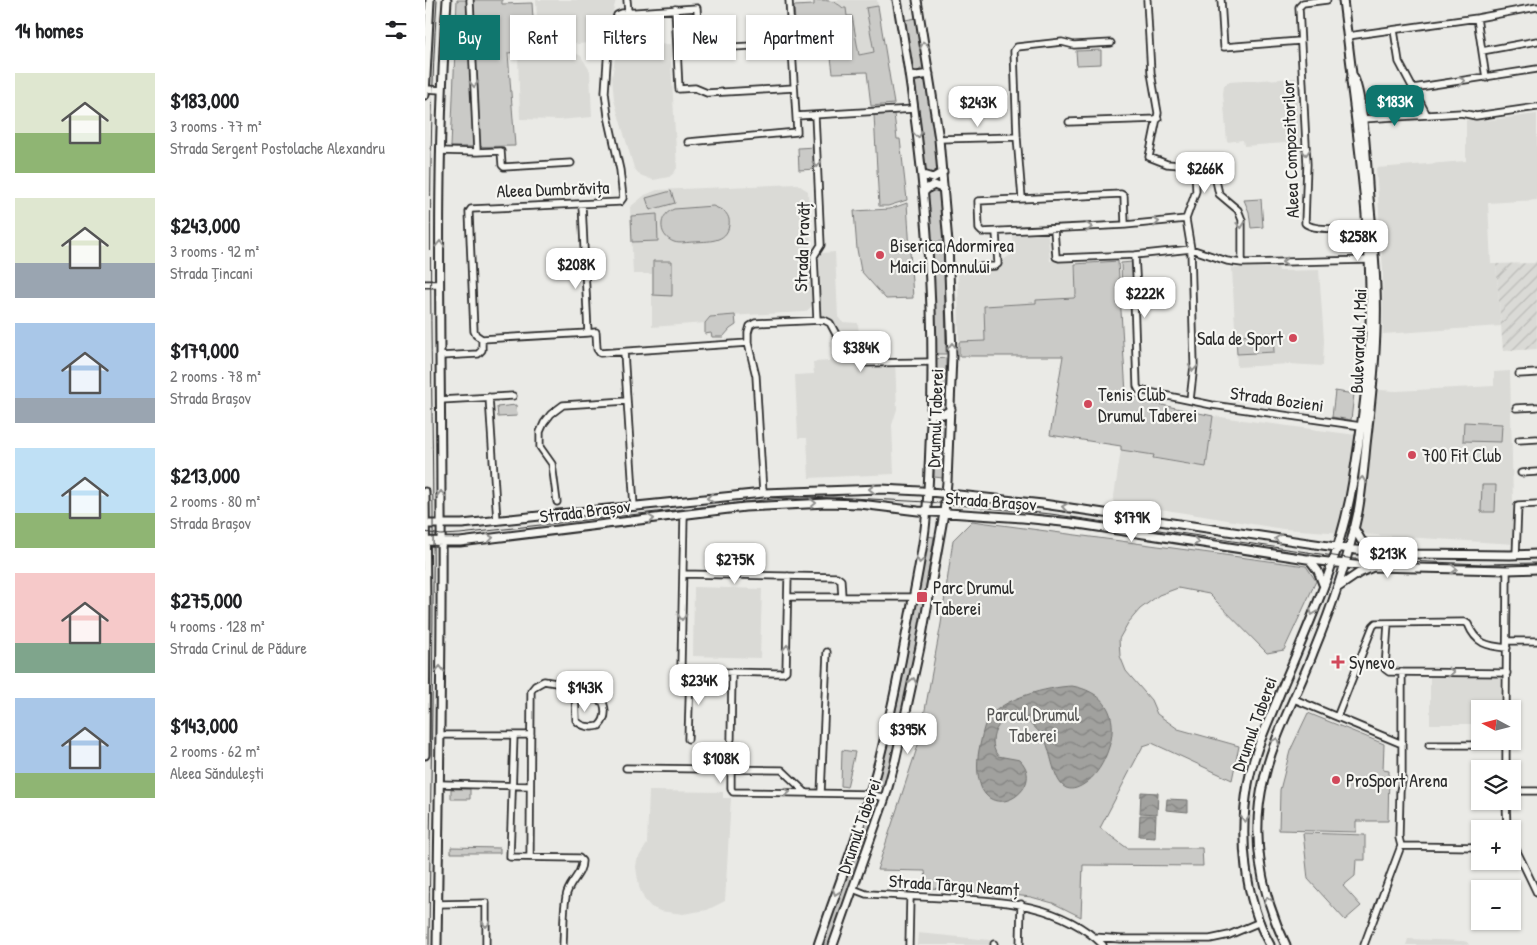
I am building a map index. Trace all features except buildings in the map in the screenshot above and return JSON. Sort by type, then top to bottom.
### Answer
[{"type":"main road","points":[[425,95],[430,0]]},
{"type":"main road","points":[[437,945],[441,542],[441,151],[447,0]]},
{"type":"main road","name":"Drumul Taberei","points":[[818,945],[871,794],[891,712],[913,597],[928,492],[932,362],[930,268],[923,175],[910,77],[897,0]]},
{"type":"main road","name":"Drumul Taberei","points":[[833,945],[885,798],[913,686],[946,494],[952,355],[945,190],[917,0]]},
{"type":"main road","name":"Bulevardul 1 Mai","points":[[1337,547],[1351,489],[1361,426],[1370,328],[1369,260],[1351,82],[1352,74],[1343,0]]},
{"type":"main road","points":[[910,77],[929,74]]},
{"type":"main road","name":"Bulevardul 1 Mai","points":[[1349,549],[1362,488],[1371,410],[1376,324],[1374,249],[1362,119],[1356,81],[1352,74]]},
{"type":"main road","points":[[923,175],[933,178],[943,172]]},
{"type":"main road","points":[[924,192],[934,185],[945,190]]},
{"type":"main road","points":[[931,408],[935,413],[941,415],[951,408]]},
{"type":"main road","name":"Strada Brașov","points":[[425,524],[441,525],[497,521],[763,493],[855,490],[928,492],[1052,506],[1349,549],[1516,555],[1537,554]]},
{"type":"main road","points":[[425,492],[425,755]]},
{"type":"main road","name":"Strada Brașov","points":[[425,542],[441,542],[761,506],[827,503],[860,504],[926,512],[1023,518],[1082,525],[1331,563],[1372,567],[1537,569]]},
{"type":"main road","points":[[1354,528],[1361,540],[1373,551]]},
{"type":"main road","points":[[1317,544],[1327,543],[1342,530]]},
{"type":"main road","name":"Drumul Taberei","points":[[1270,945],[1252,899],[1245,858],[1245,816],[1250,776],[1262,736],[1337,547]]},
{"type":"main road","name":"Drumul Taberei","points":[[1286,945],[1271,909],[1261,872],[1258,839],[1260,798],[1271,755],[1316,647],[1349,549]]},
{"type":"main road","points":[[1308,559],[1318,571],[1323,584]]},
{"type":"main road","points":[[1337,588],[1359,573],[1372,567]]},
{"type":"main road","points":[[425,704],[440,704]]},
{"type":"main road","points":[[1250,776],[1255,780],[1264,778]]},
{"type":"main road","points":[[1247,794],[1255,794],[1260,798]]},
{"type":"street","points":[[470,0],[477,152]]},
{"type":"street","points":[[627,0],[628,12],[697,8],[697,15]]},
{"type":"street","points":[[789,0],[790,15]]},
{"type":"street","points":[[1147,0],[1151,73],[1158,113],[1149,157],[1167,164],[1207,167],[1215,171],[1219,194],[1238,210],[1242,220],[1242,263]]},
{"type":"street","points":[[1221,0],[1224,47],[1300,41]]},
{"type":"street","name":"Aleea Compozitorilor","points":[[1327,0],[1301,4],[1300,41],[1307,164],[1305,223],[1310,227],[1366,227]]},
{"type":"street","points":[[1348,36],[1477,18],[1537,7]]},
{"type":"street","points":[[675,9],[675,15]]},
{"type":"street","name":"Aleea Dumbrăvița","points":[[482,338],[475,335],[474,331],[469,212],[471,209],[620,202],[623,198],[623,187],[608,116],[605,92],[609,43],[615,18],[619,13],[628,12]]},
{"type":"street","points":[[1477,18],[1486,78]]},
{"type":"street","points":[[1394,30],[1399,62],[1427,115]]},
{"type":"street","points":[[1482,51],[1537,41]]},
{"type":"street","points":[[1022,198],[1017,137],[1014,51],[1017,47],[1062,42],[1074,45],[1111,43]]},
{"type":"street","points":[[678,60],[679,89],[695,88],[707,93],[794,88]]},
{"type":"street","points":[[688,142],[795,134],[797,131],[792,60]]},
{"type":"street","points":[[1413,88],[1537,69]]},
{"type":"street","points":[[425,89],[442,90]]},
{"type":"street","points":[[1362,119],[1461,114],[1476,116],[1537,108]]},
{"type":"street","points":[[796,116],[914,109]]},
{"type":"street","name":"Strada Pravăț","points":[[815,115],[821,245],[814,256],[817,320]]},
{"type":"street","points":[[1069,122],[1158,119]]},
{"type":"street","points":[[939,139],[1017,137]]},
{"type":"street","points":[[441,151],[501,151],[502,165],[504,167],[571,163]]},
{"type":"street","points":[[1190,400],[1194,365],[1191,249],[1186,219],[1196,191],[1195,166]]},
{"type":"street","points":[[1125,226],[1123,194],[1022,198],[978,202],[980,231],[996,232],[1125,226],[1186,219]]},
{"type":"street","points":[[581,204],[589,333]]},
{"type":"street","points":[[1054,229],[1056,257],[1059,258],[1135,255],[1191,249],[1227,261],[1242,263],[1369,260]]},
{"type":"street","points":[[949,269],[995,266],[998,264],[996,232]]},
{"type":"street","name":"Strada Bozieni","points":[[1135,255],[1137,291],[1134,297],[1136,384],[1140,390],[1212,405],[1361,426]]},
{"type":"street","points":[[425,284],[440,284]]},
{"type":"street","points":[[763,493],[756,376],[748,343],[748,329],[752,324],[817,320],[829,322],[837,336],[856,339],[862,363],[932,362]]},
{"type":"street","points":[[440,356],[481,353],[482,338],[596,332],[597,349],[600,353],[748,343]]},
{"type":"street","points":[[624,352],[635,507]]},
{"type":"street","points":[[1519,374],[1537,373]]},
{"type":"street","points":[[440,400],[513,396]]},
{"type":"street","points":[[489,397],[497,521]]},
{"type":"street","points":[[557,502],[551,464],[541,446],[540,432],[544,423],[551,414],[563,405],[627,401]]},
{"type":"street","points":[[1516,408],[1537,407]]},
{"type":"street","points":[[1519,440],[1537,439]]},
{"type":"street","points":[[1521,473],[1537,472]]},
{"type":"street","points":[[1516,555],[1518,505],[1537,504]]},
{"type":"street","points":[[684,515],[681,665],[685,671],[732,673],[783,673],[786,671],[788,576]]},
{"type":"street","points":[[1507,570],[1507,700]]},
{"type":"street","points":[[683,574],[840,578],[842,597]]},
{"type":"street","points":[[788,597],[913,597]]},
{"type":"street","points":[[1337,716],[1373,626],[1376,623],[1465,622],[1469,624],[1472,635],[1493,646],[1537,641]]},
{"type":"street","points":[[1388,623],[1385,669],[1389,672],[1507,673]]},
{"type":"street","points":[[821,793],[827,652]]},
{"type":"street","points":[[688,738],[690,672]]},
{"type":"street","points":[[1364,945],[1401,846],[1399,828],[1402,781],[1402,672]]},
{"type":"street","points":[[731,739],[732,673]]},
{"type":"street","points":[[530,857],[531,694],[535,686],[544,681],[567,685],[603,702],[605,708],[604,719],[599,726],[589,727],[575,720],[575,690]]},
{"type":"street","points":[[1294,699],[1402,744]]},
{"type":"street","points":[[439,735],[531,735]]},
{"type":"street","points":[[514,735],[510,857],[579,858],[582,861],[582,868],[569,887],[566,896],[563,945]]},
{"type":"street","points":[[1429,745],[1471,744]]},
{"type":"street","points":[[626,768],[782,770],[805,792]]},
{"type":"street","points":[[731,770],[731,789],[733,792],[871,794],[885,798]]},
{"type":"street","points":[[439,784],[530,786]]},
{"type":"street","points":[[1521,791],[1537,791]]},
{"type":"street","points":[[1401,846],[1471,848]]},
{"type":"street","points":[[1521,862],[1537,893]]},
{"type":"street","name":"Strada Târgu Neamț","points":[[853,889],[866,894],[1021,904],[1038,908],[1066,920],[1094,937],[1103,945]]},
{"type":"street","points":[[909,945],[910,897]]},
{"type":"street","points":[[438,904],[486,903],[486,945]]},
{"type":"street","points":[[1020,945],[1021,904]]},
{"type":"street","points":[[1094,937],[1121,942],[1210,939],[1229,935],[1260,922]]},
{"type":"shaded area","points":[[536,0],[616,0],[612,15],[586,15],[586,43],[576,43],[576,15],[537,15]]},
{"type":"shaded area","points":[[826,0],[877,0],[878,6],[866,8],[874,52],[858,55],[852,15],[846,15],[839,4]]},
{"type":"shaded area","points":[[664,44],[670,44],[677,168],[669,177],[653,180],[640,175],[634,168],[614,100],[612,77],[615,60],[664,60]]},
{"type":"shaded area","points":[[576,54],[581,56],[590,71],[592,117],[559,120],[520,119],[518,60],[576,60]]},
{"type":"shaded area","points":[[1296,78],[1300,142],[1244,146],[1243,140],[1227,142],[1223,94],[1224,86],[1228,82]]},
{"type":"shaded area","points":[[1537,114],[1537,200],[1488,203],[1491,264],[1496,264],[1501,326],[1383,334],[1383,270],[1376,168],[1466,161],[1466,120],[1489,120]]},
{"type":"shaded area","points":[[797,184],[808,191],[814,303],[810,308],[805,312],[710,317],[705,323],[652,327],[652,274],[633,274],[630,207],[645,195],[657,190]]},
{"type":"shaded area","points":[[1045,233],[1048,236],[1050,261],[1071,260],[1074,262],[1075,298],[1036,300],[1036,303],[984,306],[985,341],[959,342],[958,271],[1000,269],[1000,262],[1014,253],[1013,235]]},
{"type":"shaded area","points":[[835,252],[838,317],[842,322],[858,323],[861,361],[895,360],[897,409],[892,425],[894,474],[809,478],[807,438],[798,438],[795,375],[814,374],[813,362],[831,361],[829,325],[820,323],[817,257],[822,253]]},
{"type":"shaded area","points":[[1537,261],[1537,349],[1503,351],[1496,264],[1534,263]]},
{"type":"shaded area","points":[[1278,267],[1279,271],[1319,270],[1324,340],[1323,366],[1289,364],[1237,367],[1232,268]]},
{"type":"shaded area","points":[[1510,371],[1514,544],[1283,529],[1113,503],[1121,450],[1154,455],[1154,459],[1206,467],[1213,416],[1356,435],[1362,389],[1396,391],[1494,386],[1494,372]]},
{"type":"shaded area","points":[[694,587],[762,589],[760,658],[693,656]]},
{"type":"shaded area","points":[[1430,676],[1501,676],[1501,700],[1471,700],[1471,724],[1430,724]]},
{"type":"shaded area","points":[[649,791],[723,792],[723,798],[731,798],[725,901],[707,910],[683,914],[660,911],[651,907],[644,899],[639,887],[636,867],[637,860],[647,844]]},
{"type":"shaded area","points":[[918,933],[990,940],[990,945],[917,945]]},
{"type":"shaded area","points":[[1408,939],[1463,941],[1469,945],[1406,945]]},
{"type":"green space","points":[[457,0],[502,0],[502,4],[532,3],[533,15],[510,15],[510,53],[508,53],[515,146],[451,147],[455,60],[500,60],[500,15],[456,15]]},
{"type":"green space","points":[[814,0],[837,3],[846,8],[847,15],[795,15],[794,6],[814,5]]},
{"type":"green space","points":[[878,6],[894,104],[871,106],[867,72],[833,73],[831,60],[852,60],[852,16],[859,55],[874,52],[866,8]]},
{"type":"green space","points":[[916,18],[923,66],[918,72],[912,69],[905,20]]},
{"type":"green space","points":[[1101,50],[1101,64],[1077,65],[1076,51]]},
{"type":"green space","points":[[919,79],[927,84],[939,169],[934,175],[930,175],[926,170],[915,83]]},
{"type":"green space","points":[[894,114],[897,139],[900,139],[907,200],[888,206],[879,206],[874,115]]},
{"type":"green space","points":[[815,147],[816,169],[799,170],[798,148]]},
{"type":"green space","points":[[934,189],[940,191],[941,194],[945,241],[932,242],[928,194]]},
{"type":"green space","points":[[671,191],[675,203],[650,210],[646,198]]},
{"type":"green space","points":[[1261,199],[1263,227],[1251,228],[1249,212],[1244,200]]},
{"type":"green space","points":[[907,203],[913,298],[886,299],[861,271],[854,211],[890,209]]},
{"type":"green space","points":[[713,206],[724,211],[728,216],[729,225],[725,235],[716,240],[679,243],[671,241],[666,237],[662,229],[662,223],[664,216],[669,211]]},
{"type":"green space","points":[[657,214],[658,241],[632,242],[631,216]]},
{"type":"green space","points":[[944,247],[946,354],[935,354],[932,248]]},
{"type":"green space","points":[[653,261],[672,261],[672,296],[653,295]]},
{"type":"green space","points":[[1118,261],[1126,394],[1162,405],[1213,416],[1206,467],[1153,458],[1154,455],[1121,450],[1121,446],[1050,435],[1063,356],[959,356],[959,342],[985,341],[984,306],[1036,303],[1036,300],[1074,298],[1076,295],[1075,264]]},
{"type":"green space","points":[[1132,262],[1133,291],[1122,292],[1121,263]]},
{"type":"green space","points":[[735,315],[736,325],[723,337],[712,337],[711,333],[705,334],[705,323],[710,317]]},
{"type":"green space","points":[[1273,333],[1274,352],[1237,354],[1236,335]]},
{"type":"green space","points":[[946,358],[945,407],[942,412],[939,412],[934,407],[935,359]]},
{"type":"green space","points":[[1335,391],[1354,394],[1351,420],[1332,417]]},
{"type":"green space","points":[[516,405],[517,416],[498,417],[497,407]]},
{"type":"green space","points":[[948,416],[943,478],[934,477],[935,417]]},
{"type":"green space","points":[[1464,422],[1502,424],[1501,442],[1463,441]]},
{"type":"green space","points":[[1482,485],[1496,485],[1495,512],[1481,512]]},
{"type":"green space","name":"Parcul Drumul Taberei","points":[[972,521],[1306,566],[1316,581],[1284,650],[1267,653],[1209,594],[1178,588],[1159,595],[1140,609],[1128,623],[1119,639],[1120,656],[1126,671],[1151,700],[1157,714],[1178,729],[1239,746],[1232,780],[1152,743],[1143,746],[1100,828],[1127,848],[1202,848],[1203,866],[1083,865],[1081,917],[1053,903],[1031,897],[927,888],[925,871],[877,870],[919,742],[941,624],[953,540]]},
{"type":"green space","points":[[927,536],[934,537],[911,676],[886,784],[880,787],[877,785],[877,782],[900,691]]},
{"type":"green space","name":"ProSport Arena","points":[[1308,713],[1384,744],[1383,770],[1389,771],[1388,821],[1356,821],[1356,832],[1279,830],[1280,790],[1290,751]]},
{"type":"green space","points":[[842,750],[855,752],[847,787],[841,786]]},
{"type":"green space","points":[[451,789],[470,789],[470,799],[451,799]]},
{"type":"green space","points":[[877,792],[880,794],[880,798],[829,945],[822,945],[873,796]]},
{"type":"green space","points":[[1303,833],[1365,835],[1365,860],[1356,860],[1355,876],[1343,886],[1361,906],[1345,920],[1308,879]]},
{"type":"green space","points":[[451,847],[500,848],[500,853],[451,853]]},
{"type":"water","points":[[1072,686],[1091,692],[1099,697],[1109,711],[1112,720],[1111,740],[1105,758],[1096,773],[1087,782],[1076,788],[1068,789],[1057,777],[1042,735],[1027,721],[1010,718],[1003,721],[994,733],[994,749],[998,756],[1020,760],[1026,770],[1027,780],[1023,789],[1006,801],[997,801],[988,797],[981,787],[977,766],[983,732],[988,719],[1004,705],[1026,695]]},
{"type":"water","points":[[1141,792],[1158,793],[1157,814],[1140,813]]},
{"type":"water","points":[[1167,799],[1188,800],[1188,812],[1166,810]]},
{"type":"water","points":[[1140,815],[1156,815],[1155,837],[1139,836]]},
{"type":"tram line","points":[[429,945],[433,567],[431,192],[437,0]]},
{"type":"tram line","points":[[425,532],[441,535],[460,534],[773,499],[833,497],[927,502],[1051,514],[1354,559],[1483,564],[1537,563]]},
{"type":"place","name":"Biserica Adormirea Maicii Domnului","points":[[880,255]]},
{"type":"place","name":"Sala de Sport","points":[[1293,338]]},
{"type":"place","name":"Tenis Club Drumul Taberei","points":[[1088,404]]},
{"type":"place","name":"700 Fit Club","points":[[1412,455]]},
{"type":"place","name":"Parc Drumul Taberei","points":[[922,597]]},
{"type":"place","name":"Synevo","points":[[1338,662]]},
{"type":"place","name":"ProSport Arena","points":[[1336,780]]}]
